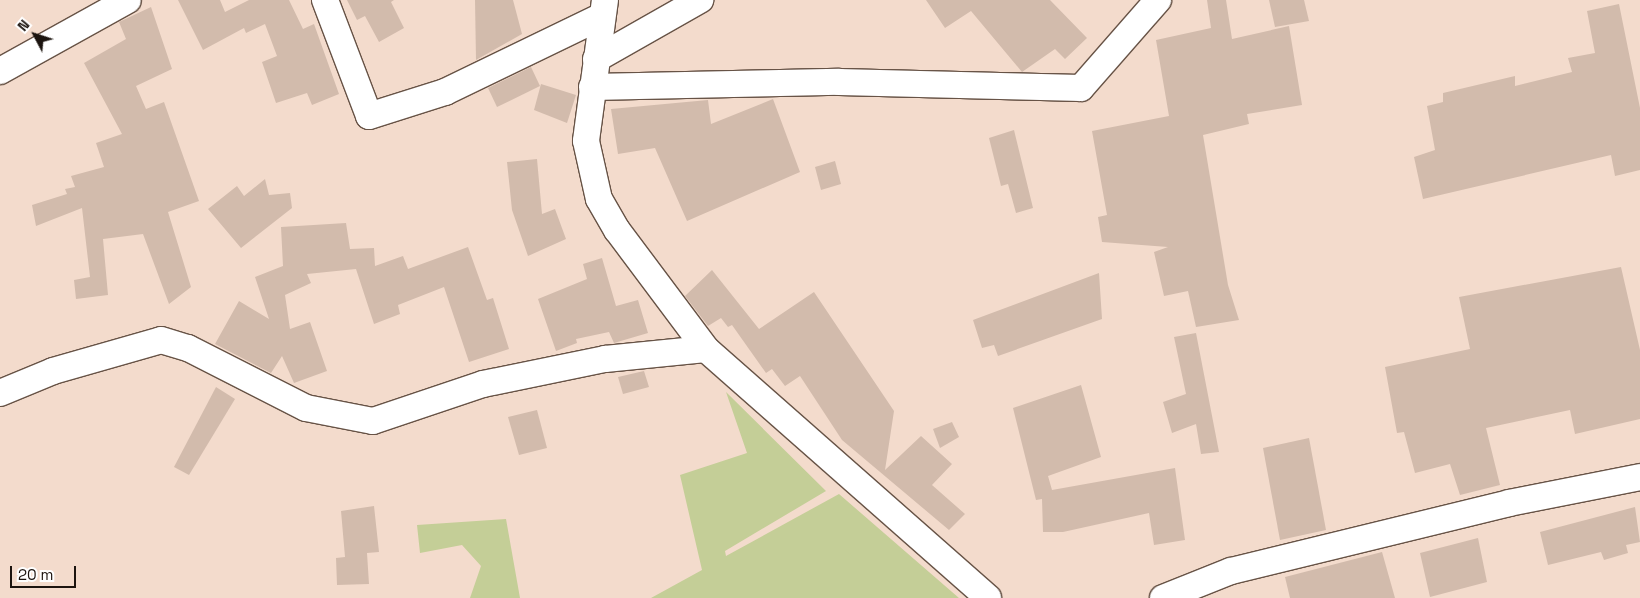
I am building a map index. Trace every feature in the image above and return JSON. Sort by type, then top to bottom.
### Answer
[{"type":"street","points":[[0,71],[128,0]]},
{"type":"street","points":[[324,0],[369,116],[393,112],[445,92],[604,8]]},
{"type":"street","points":[[596,59],[700,0]]},
{"type":"street","points":[[592,87],[839,82],[1081,88],[1158,0]]},
{"type":"street","points":[[604,8],[586,141],[599,199],[617,230],[706,348],[988,598]]},
{"type":"street","points":[[0,393],[126,347],[161,340],[188,348],[306,408],[373,421],[483,384],[606,359],[706,348]]},
{"type":"street","points":[[1163,598],[1184,586],[1238,569],[1509,503],[1640,477]]},
{"type":"green space","points":[[726,392],[826,491],[725,551],[726,556],[839,494],[959,598],[651,598],[702,570],[680,475],[747,453]]},
{"type":"green space","points":[[506,519],[520,598],[470,598],[481,566],[462,545],[420,553],[417,525]]},
{"type":"building","points":[[178,0],[220,0],[225,12],[249,0],[289,0],[303,29],[314,24],[339,94],[312,105],[307,93],[276,103],[262,62],[277,56],[265,24],[246,33],[244,28],[203,50]]},
{"type":"building","points":[[347,0],[394,0],[391,2],[404,28],[379,42],[365,16],[357,20]]},
{"type":"building","points":[[475,0],[513,0],[522,34],[476,60]]},
{"type":"building","points":[[926,0],[1050,0],[1087,38],[1065,59],[1055,49],[1022,72],[971,11],[945,28]]},
{"type":"building","points":[[1207,0],[1226,0],[1232,39],[1289,26],[1302,105],[1247,114],[1249,124],[1203,135],[1228,285],[1239,320],[1196,327],[1188,291],[1164,296],[1154,252],[1168,247],[1102,242],[1098,217],[1107,215],[1092,131],[1169,116],[1156,40],[1211,28]]},
{"type":"building","points":[[1269,0],[1304,0],[1309,21],[1275,27]]},
{"type":"building","points":[[1619,4],[1640,108],[1640,170],[1615,176],[1611,155],[1423,199],[1414,157],[1435,150],[1427,106],[1443,102],[1443,93],[1515,76],[1515,86],[1572,72],[1568,58],[1595,53],[1587,11]]},
{"type":"building","points":[[151,7],[172,69],[136,86],[146,109],[164,102],[199,201],[168,212],[191,287],[169,304],[143,234],[103,239],[108,295],[76,299],[74,280],[90,277],[82,208],[36,226],[32,205],[67,194],[65,189],[75,187],[71,176],[104,167],[96,143],[122,134],[84,63],[126,39],[119,22]]},
{"type":"building","points":[[531,67],[540,86],[497,107],[488,88]]},
{"type":"building","points":[[541,84],[576,95],[567,123],[534,110]]},
{"type":"building","points":[[773,99],[800,172],[687,221],[655,148],[618,154],[611,109],[708,100],[711,124]]},
{"type":"building","points":[[1014,130],[1033,208],[1016,213],[1008,184],[1001,186],[989,138]]},
{"type":"building","points":[[537,159],[542,214],[555,209],[566,239],[528,256],[512,210],[507,162]]},
{"type":"building","points":[[835,161],[841,184],[821,190],[815,167]]},
{"type":"building","points":[[265,179],[269,195],[290,193],[292,208],[241,248],[208,209],[237,186],[244,196]]},
{"type":"building","points":[[346,223],[350,249],[374,248],[375,266],[403,256],[408,269],[468,247],[487,300],[493,298],[509,349],[469,362],[444,287],[398,305],[400,314],[374,324],[356,269],[307,274],[311,283],[285,295],[290,329],[310,322],[327,371],[294,383],[282,356],[271,373],[215,344],[239,301],[269,319],[255,277],[283,266],[281,227]]},
{"type":"building","points":[[602,258],[616,306],[638,300],[648,333],[614,343],[609,332],[576,339],[577,343],[556,351],[538,299],[587,279],[583,264]]},
{"type":"building","points":[[1621,267],[1640,350],[1640,419],[1575,434],[1570,410],[1486,428],[1500,485],[1460,495],[1450,464],[1415,473],[1404,432],[1397,433],[1385,367],[1470,349],[1459,297]]},
{"type":"building","points":[[712,270],[759,329],[814,292],[894,411],[885,470],[921,436],[952,464],[932,485],[965,514],[949,530],[842,440],[800,376],[785,386],[772,369],[766,373],[732,325],[728,327],[721,318],[708,326],[685,296]]},
{"type":"building","points":[[1099,273],[1102,319],[998,356],[994,345],[982,348],[973,320]]},
{"type":"building","points":[[1196,333],[1219,452],[1201,454],[1196,424],[1172,433],[1163,402],[1186,394],[1174,337]]},
{"type":"building","points":[[644,371],[649,387],[623,394],[618,377]]},
{"type":"building","points":[[1081,385],[1101,457],[1048,476],[1052,490],[1175,468],[1185,540],[1154,545],[1149,513],[1063,532],[1043,532],[1042,499],[1036,500],[1013,408]]},
{"type":"building","points":[[216,387],[235,399],[189,475],[174,467]]},
{"type":"building","points":[[537,410],[547,448],[519,455],[508,417]]},
{"type":"building","points":[[952,422],[959,437],[940,448],[933,429]]},
{"type":"building","points":[[1309,438],[1326,530],[1280,540],[1263,448]]},
{"type":"building","points":[[374,506],[379,552],[367,553],[369,584],[337,585],[336,558],[345,557],[341,511]]},
{"type":"building","points":[[1635,507],[1640,542],[1626,545],[1628,553],[1604,560],[1601,552],[1548,565],[1540,532]]},
{"type":"building","points":[[1478,538],[1487,582],[1430,597],[1420,553]]},
{"type":"building","points":[[1382,552],[1395,598],[1290,598],[1285,577]]}]
